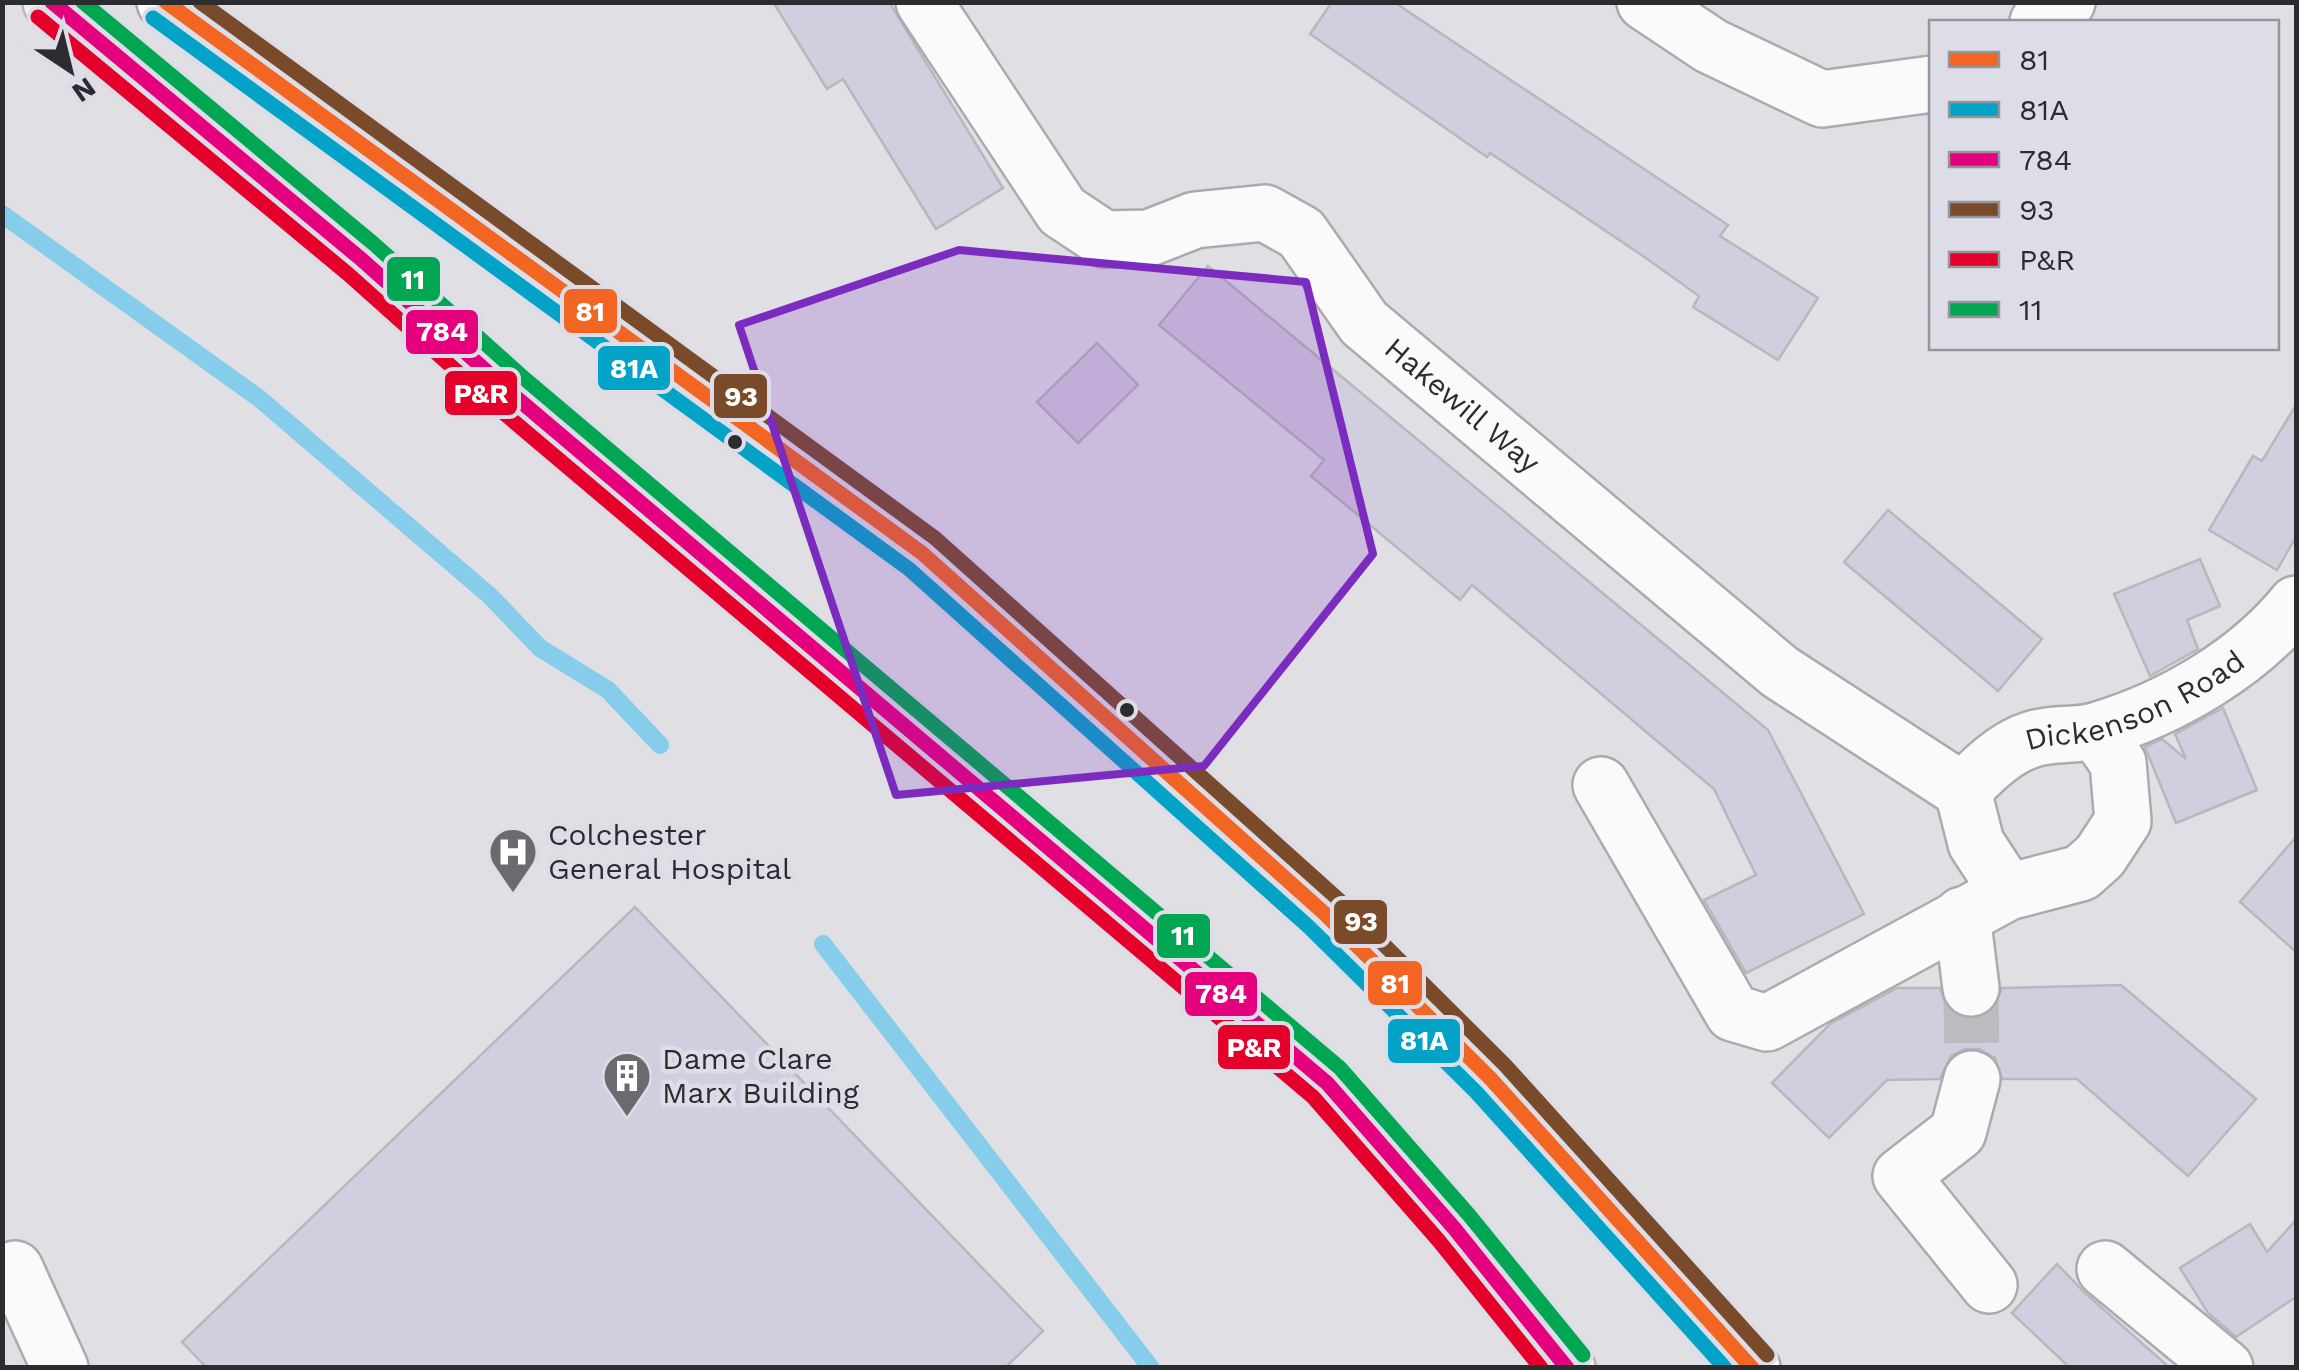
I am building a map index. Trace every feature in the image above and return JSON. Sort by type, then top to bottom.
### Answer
[{"type":"main road","points":[[51,2],[361,259],[512,394],[1327,1083],[1454,1228],[1567,1368]]},
{"type":"street","points":[[165,2],[922,554],[1324,912],[1490,1078],[1726,1333],[1752,1368]]},
{"type":"street","name":"Hakewill Way","points":[[924,2],[1062,212],[1104,239],[1150,238],[1195,220],[1265,213],[1302,233],[1364,324],[1378,336],[1780,672],[1964,791]]},
{"type":"street","points":[[1646,2],[1711,46],[1822,99],[1929,84]]},
{"type":"street","points":[[2041,20],[2067,2]]},
{"type":"street","name":"Dickenson Road","points":[[1964,791],[1980,771],[2029,740],[2096,731],[2238,662],[2296,604]]},
{"type":"street","points":[[1601,785],[1733,1013],[1767,1023],[1985,904],[2081,872],[2100,856],[2123,820],[2118,762],[2096,731]]},
{"type":"street","points":[[1964,791],[1985,904],[1971,988]]},
{"type":"street","points":[[1972,1079],[1958,1132],[1901,1176],[1990,1284]]},
{"type":"street","points":[[7,1264],[60,1368]]},
{"type":"street","points":[[2105,1268],[2225,1368]]},
{"type":"highlighted area","points":[[959,250],[1306,282],[1373,554],[1204,766],[896,795],[739,325]]},
{"type":"building","points":[[773,2],[889,2],[1003,188],[936,229],[843,79],[827,89]]},
{"type":"building","points":[[1332,2],[1394,2],[1728,225],[1720,236],[1818,298],[1778,360],[1693,307],[1699,296],[1643,256],[1490,153],[1487,157],[1310,34]]},
{"type":"building","points":[[1208,266],[1768,730],[1864,914],[1746,973],[1704,900],[1756,875],[1714,789],[1472,585],[1460,600],[1311,476],[1324,460],[1159,325]]},
{"type":"building","points":[[1097,343],[1138,385],[1078,443],[1037,402]]},
{"type":"building","points":[[2296,405],[2296,537],[2277,570],[2209,530],[2253,456],[2262,461]]},
{"type":"building","points":[[1888,510],[2042,639],[1998,691],[1844,562]]},
{"type":"building","points":[[2200,559],[2220,606],[2187,620],[2198,649],[2150,676],[2114,594]]},
{"type":"building","points":[[2223,708],[2257,790],[2176,823],[2145,747],[2162,739],[2186,759],[2175,734]]},
{"type":"building","points":[[2296,837],[2296,952],[2240,902]]},
{"type":"building","name":"Dame Clare Marx Building","points":[[635,907],[1043,1331],[1005,1368],[207,1368],[182,1342]]},
{"type":"building","points":[[2121,985],[2256,1099],[2188,1176],[2077,1079],[2002,1079],[1995,1058],[1979,1049],[1965,1049],[1951,1056],[1940,1079],[1887,1080],[1829,1138],[1772,1083],[1830,1024],[1897,988],[1940,988],[1947,1008],[1958,1016],[1974,1019],[1991,1012],[2002,988]]},
{"type":"building","points":[[2296,1220],[2296,1297],[2236,1337],[2208,1313],[2180,1268],[2250,1224],[2267,1252]]},
{"type":"building","points":[[2057,1264],[2170,1368],[2070,1368],[2012,1313]]},
{"type":"waterway","points":[[2,214],[260,399],[490,596],[540,648],[608,690],[660,745]]},
{"type":"waterway","points":[[823,944],[1151,1368]]},
{"type":"tunnel","points":[[1971,988],[1972,1079]]},
{"type":"transit line","name":"784","points":[[52,2],[361,259],[512,394],[1327,1083],[1454,1228],[1567,1368]]},
{"type":"transit line","name":"11","points":[[83,2],[374,244],[525,379],[1340,1068],[1469,1215],[1583,1355]]},
{"type":"transit line","name":"81","points":[[166,2],[922,553],[1324,913],[1490,1078],[1752,1368]]},
{"type":"transit line","name":"93","points":[[200,2],[935,538],[1338,899],[1505,1065],[1767,1355]]},
{"type":"transit line","name":"P&R","points":[[38,17],[348,274],[499,409],[1313,1097],[1439,1241],[1541,1368]]},
{"type":"transit line","name":"81A","points":[[153,18],[909,569],[1310,928],[1476,1092],[1725,1368]]},
{"type":"place","name":"Colchester General Hospital","points":[[513,894]]},
{"type":"place","name":"Dame Clare Marx Building","points":[[627,1118]]}]
